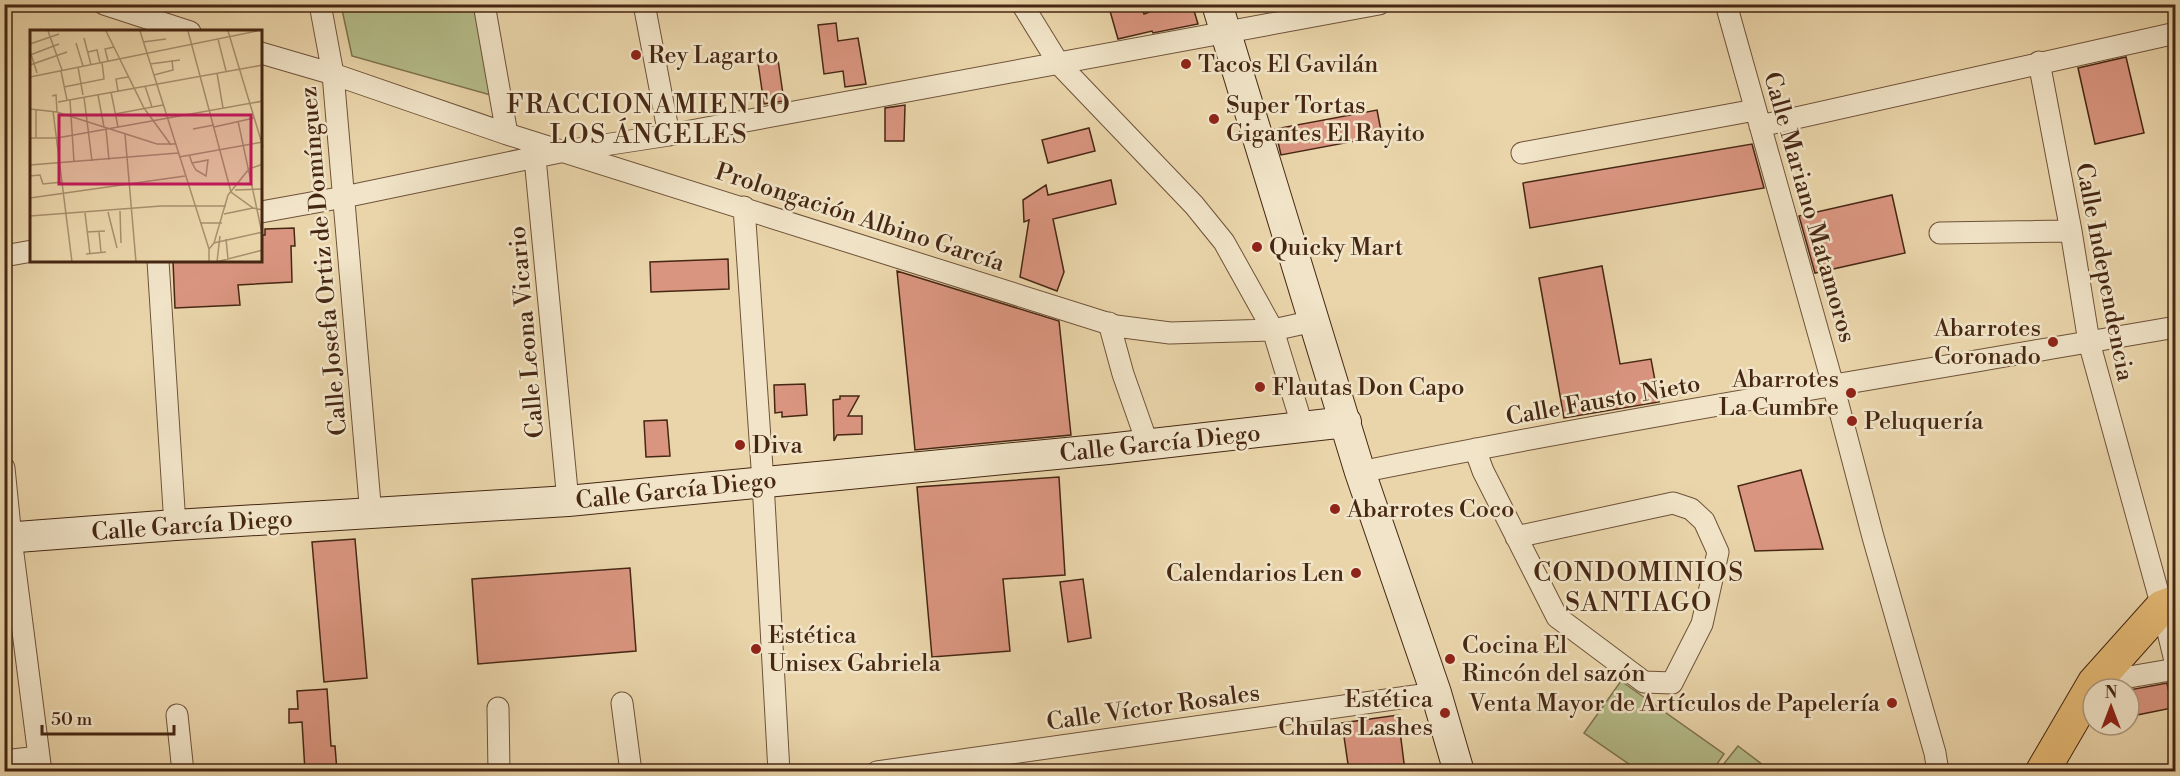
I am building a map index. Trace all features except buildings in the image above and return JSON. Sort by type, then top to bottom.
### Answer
[{"type":"main road","points":[[2100,677],[2169,604]]},
{"type":"main road","points":[[2042,771],[2081,705]]},
{"type":"street","points":[[104,4],[136,17],[183,30]]},
{"type":"street","name":"Calle Josefa Ortiz de Domínguez","points":[[320,4],[333,74],[371,514]]},
{"type":"street","points":[[484,4],[507,134]]},
{"type":"street","points":[[644,4],[669,135]]},
{"type":"street","points":[[1022,4],[1059,64],[1194,205],[1224,242],[1273,330],[1303,428]]},
{"type":"street","points":[[1217,4],[1360,472],[1436,693],[1459,771]]},
{"type":"street","points":[[262,212],[565,151],[669,135],[1227,34],[1379,4]]},
{"type":"street","name":"Calle Mariano Matamoros","points":[[1726,4],[1935,753],[1938,771]]},
{"type":"street","points":[[1522,153],[1757,118],[2175,33]]},
{"type":"street","name":"Prolongación Albino García","points":[[262,53],[333,74],[507,134],[1109,323],[1170,333],[1273,330],[1314,321]]},
{"type":"street","name":"Calle Independencia","points":[[2039,62],[2089,342],[2169,604],[2175,667]]},
{"type":"street","name":"Calle Leona Vicario","points":[[535,158],[568,501]]},
{"type":"street","points":[[744,207],[763,482],[779,771]]},
{"type":"street","points":[[1940,233],[2071,231]]},
{"type":"street","points":[[4,256],[30,251]]},
{"type":"street","points":[[158,262],[175,525]]},
{"type":"street","points":[[1109,323],[1123,374],[1148,445]]},
{"type":"street","name":"Calle Fausto Nieto","points":[[1360,472],[1475,449],[1833,385],[2175,327]]},
{"type":"street","name":"Calle García Diego","points":[[8,538],[175,525],[568,501],[1148,445],[1346,422]]},
{"type":"street","points":[[1475,449],[1483,471],[1516,537],[1557,617],[1644,682],[1672,683],[1702,624],[1718,552],[1704,521],[1691,509],[1673,503],[1516,537]]},
{"type":"street","points":[[4,468],[8,538],[40,764],[4,761]]},
{"type":"street","points":[[2124,677],[2175,667]]},
{"type":"street","name":"Calle Víctor Rosales","points":[[877,771],[1436,693]]},
{"type":"street","points":[[622,703],[632,771]]},
{"type":"street","points":[[498,708],[499,771]]},
{"type":"street","points":[[177,715],[183,771]]},
{"type":"green space","points":[[341,5],[477,5],[494,96],[352,56]]},
{"type":"green space","points":[[1621,681],[1724,754],[1712,771],[1639,771],[1584,733]]},
{"type":"green space","points":[[1738,746],[1771,771],[1718,771]]},
{"type":"place","name":"Rey Lagarto","points":[[636,55]]},
{"type":"place","name":"Tacos El Gavilán","points":[[1186,64]]},
{"type":"place","name":"Super Tortas Gigantes El Rayito","points":[[1214,119]]},
{"type":"place","name":"Quicky Mart","points":[[1257,247]]},
{"type":"place","name":"Abarrotes Coronado","points":[[2053,342]]},
{"type":"place","name":"Flautas Don Capo","points":[[1260,387]]},
{"type":"place","name":"Abarrotes La Cumbre","points":[[1851,393]]},
{"type":"place","name":"Peluquería","points":[[1852,421]]},
{"type":"place","name":"Diva","points":[[740,445]]},
{"type":"place","name":"Abarrotes Coco","points":[[1335,509]]},
{"type":"place","name":"Calendarios Len","points":[[1356,573]]},
{"type":"place","name":"Estética Unisex Gabriela","points":[[756,649]]},
{"type":"place","name":"Cocina El Rincón del sazón","points":[[1450,659]]},
{"type":"place","name":"Venta Mayor de Artículos de Papelería","points":[[1892,703]]},
{"type":"place","name":"Estética Chulas Lashes","points":[[1445,713]]},
{"type":"district","name":"FRACCIONAMIENTO LOS ÁNGELES","points":[[649,119]]},
{"type":"district","name":"CONDOMINIOS SANTIAGO","points":[[1639,587]]}]
